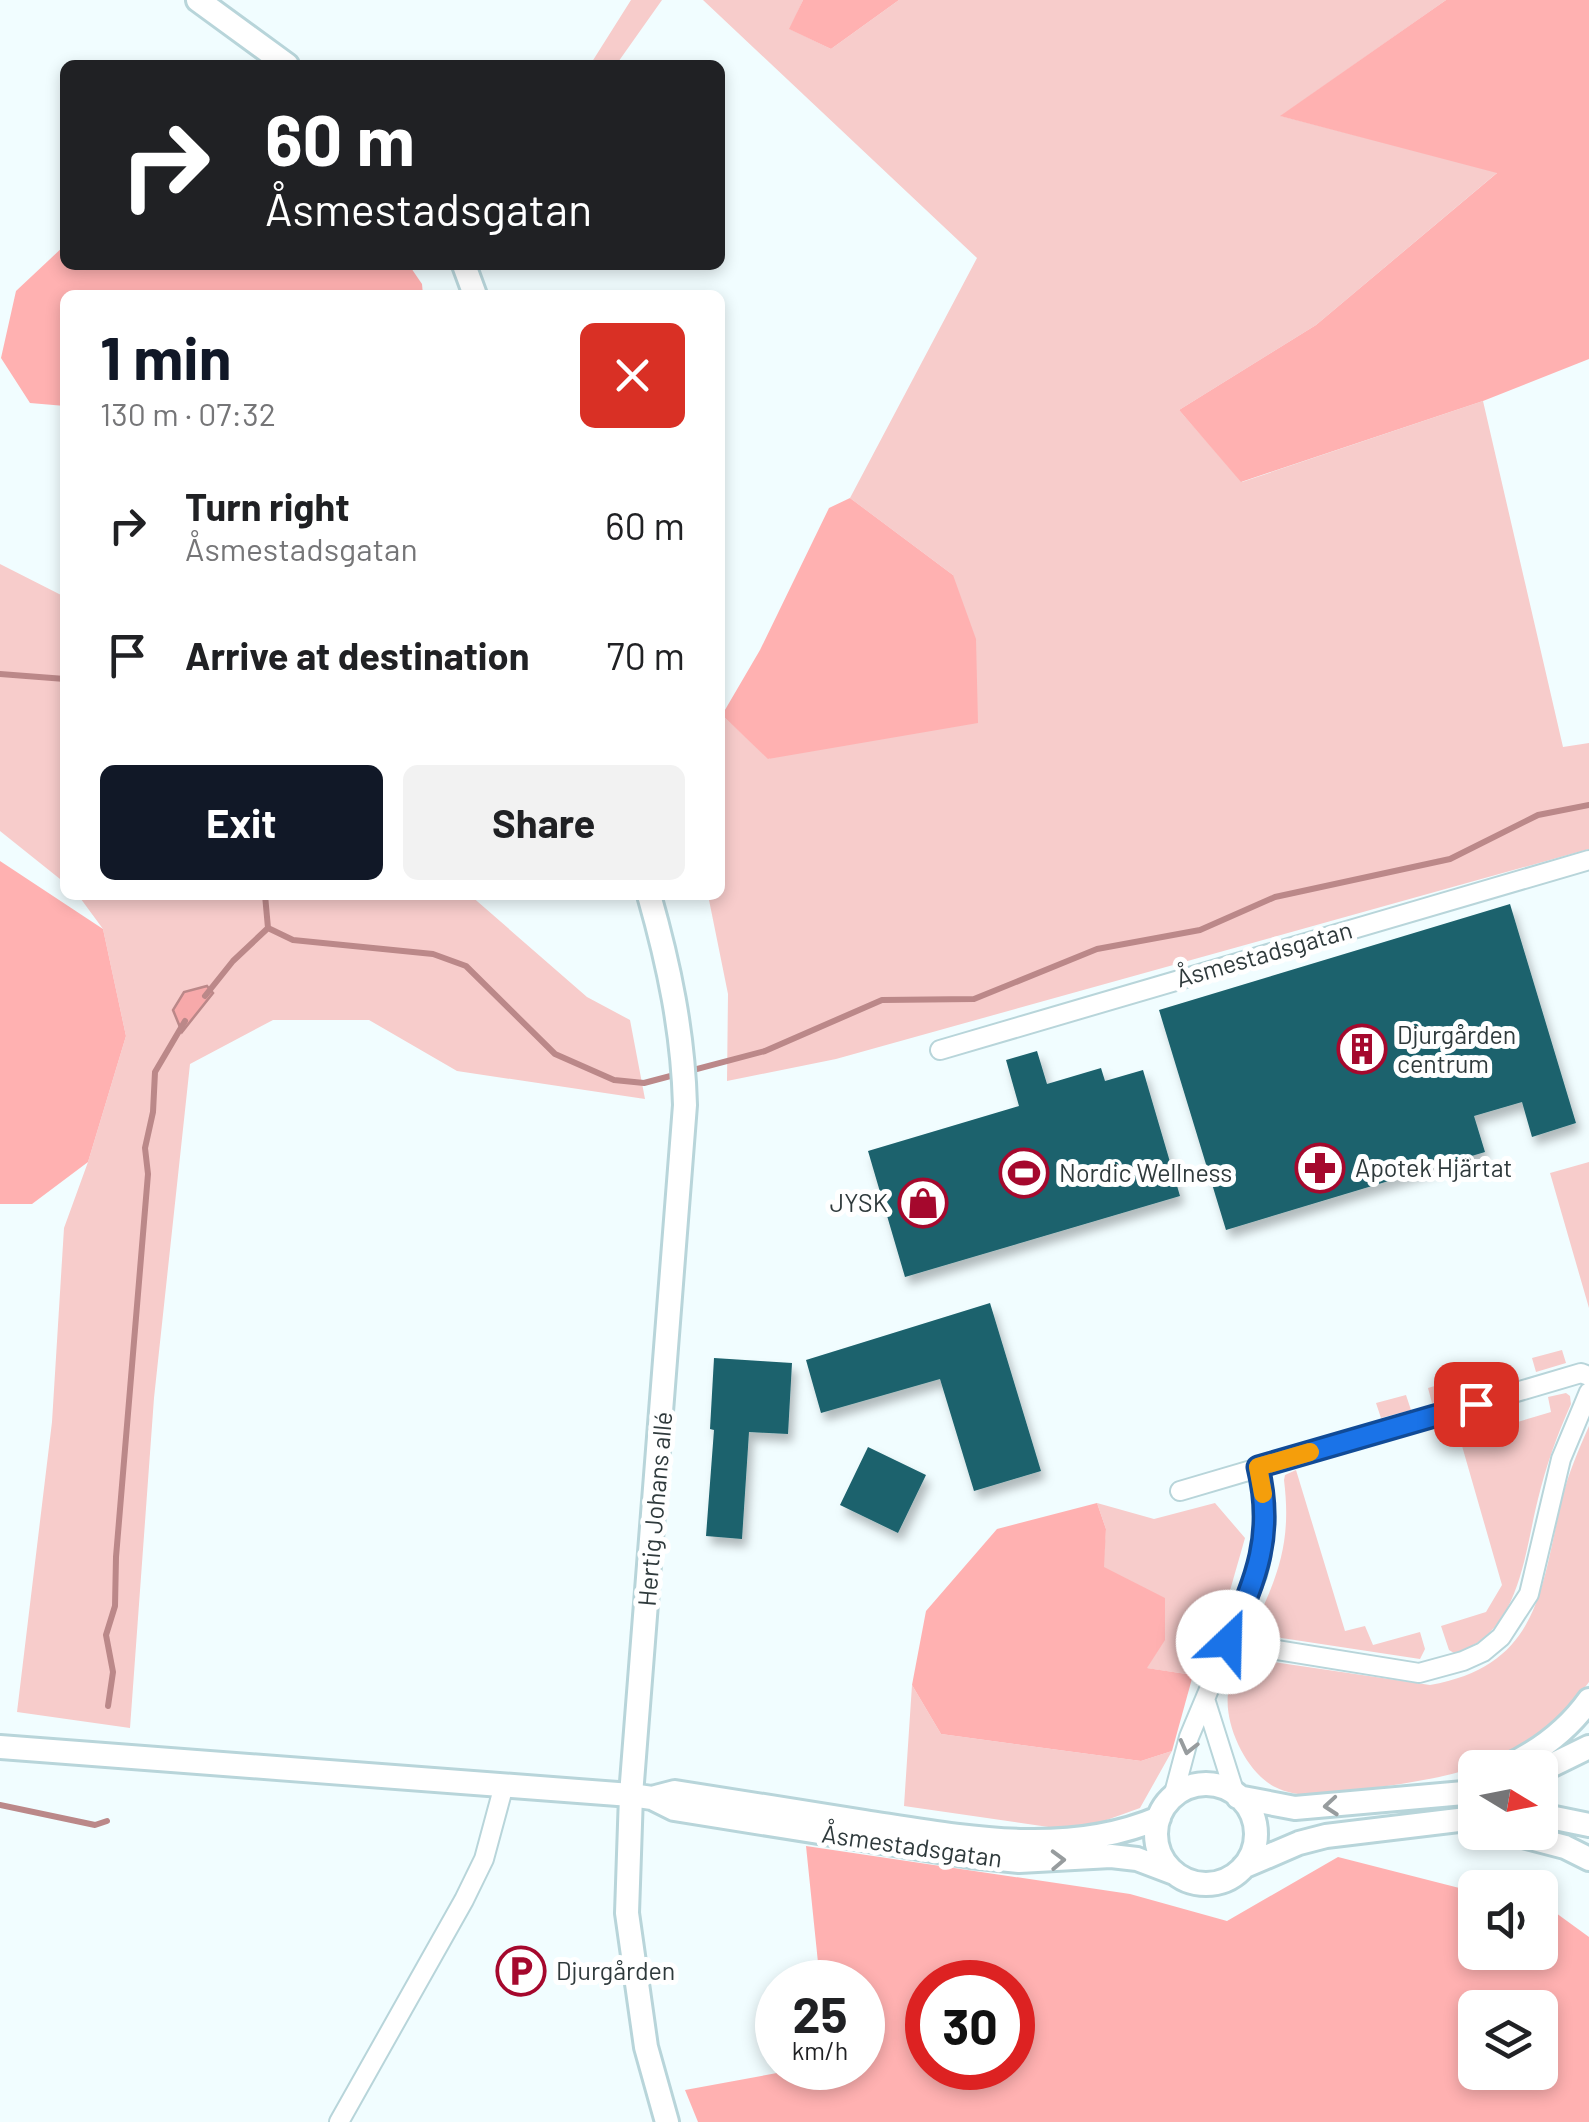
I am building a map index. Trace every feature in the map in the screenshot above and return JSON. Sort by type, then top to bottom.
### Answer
[{"type":"street","points":[[198,0],[280,60]]},
{"type":"street","name":"Åsmestadsgatan","points":[[940,1050],[1589,860]]},
{"type":"street","name":"Hertig Johans allé","points":[[650,900],[668,961],[681,1038],[685,1105],[642,1797],[627,1913],[646,2047],[666,2122]]},
{"type":"street","points":[[1180,1490],[1581,1372],[1589,1376]]},
{"type":"street","points":[[1228,1642],[1419,1672],[1483,1652],[1501,1638],[1529,1594],[1562,1459],[1589,1392]]},
{"type":"street","points":[[1258,1467],[1265,1504],[1263,1553],[1189,1737],[1174,1797],[1159,1818],[1158,1848],[1174,1873],[1194,1883],[1215,1884],[1299,1843],[1326,1836],[1458,1821]]},
{"type":"street","points":[[1205,1699],[1237,1796],[1250,1812],[1255,1831],[1253,1850],[1244,1867]]},
{"type":"street","points":[[1537,1750],[1563,1730],[1589,1700]]},
{"type":"street","points":[[0,1747],[642,1797]]},
{"type":"street","points":[[1558,1762],[1589,1747]]},
{"type":"street","points":[[1174,1797],[1188,1788],[1206,1784],[1237,1796],[1295,1808],[1458,1793]]},
{"type":"street","points":[[1424,1795],[1458,1785]]},
{"type":"street","points":[[339,2122],[484,1860],[504,1786]]},
{"type":"street","name":"Åsmestadsgatan","points":[[642,1797],[675,1792],[1018,1841],[1089,1840],[1127,1832],[1159,1818]]},
{"type":"street","name":"Åsmestadsgatan","points":[[642,1797],[674,1809],[914,1849],[1019,1861],[1111,1856],[1137,1859],[1174,1873]]},
{"type":"street","points":[[1558,1818],[1589,1826]]},
{"type":"street","points":[[1450,1822],[1458,1824]]},
{"type":"street","points":[[1558,1845],[1589,1859]]},
{"type":"shaded area","points":[[631,0],[662,0],[620,60],[593,60]]},
{"type":"shaded area","points":[[703,0],[803,0],[790,29],[831,49],[899,0],[1446,0],[1281,116],[1498,172],[1316,325],[1179,410],[1242,482],[1483,401],[1563,747],[1589,743],[1589,849],[836,1059],[727,1081],[728,994],[709,900],[725,900],[725,718],[769,759],[953,575],[850,498],[977,258]]},
{"type":"shaded area","points":[[803,0],[899,0],[831,49],[789,29]]},
{"type":"shaded area","points":[[1446,0],[1589,0],[1589,359],[1483,401],[1241,482],[1179,410],[1316,325],[1497,173],[1280,116]]},
{"type":"shaded area","points":[[60,250],[60,270],[412,270],[423,290],[60,290],[60,406],[30,403],[1,358],[16,291]]},
{"type":"shaded area","points":[[850,498],[953,575],[976,639],[978,723],[768,759],[725,718],[725,710],[760,650],[829,508]]},
{"type":"shaded area","points":[[0,564],[60,594],[60,879],[0,831]]},
{"type":"shaded area","points":[[0,861],[103,929],[126,1036],[88,1162],[32,1204],[0,1204]]},
{"type":"shaded area","points":[[82,900],[476,900],[587,997],[630,1020],[645,1099],[457,1071],[369,1020],[273,1020],[190,1064],[154,1398],[130,1728],[17,1712],[52,1422],[64,1228],[126,1036],[103,929]]},
{"type":"shaded area","points":[[207,986],[213,993],[182,1032],[173,1010],[184,992]]},
{"type":"shaded area","points":[[1589,1162],[1589,1308],[1550,1173]]},
{"type":"shaded area","points":[[1562,1350],[1566,1363],[1536,1372],[1532,1358]]},
{"type":"shaded area","points":[[1458,1379],[1462,1394],[1432,1403],[1428,1388]]},
{"type":"shaded area","points":[[1566,1393],[1571,1404],[1545,1475],[1516,1590],[1493,1629],[1476,1643],[1454,1653],[1449,1650],[1441,1626],[1486,1612],[1502,1585],[1460,1439],[1551,1412],[1548,1397]]},
{"type":"shaded area","points":[[1406,1395],[1411,1410],[1381,1418],[1376,1403]]},
{"type":"shaded area","points":[[1589,1426],[1589,1682],[1566,1710],[1515,1750],[1458,1750],[1458,1772],[1432,1778],[1308,1795],[1285,1791],[1259,1776],[1235,1738],[1229,1716],[1228,1695],[1233,1678],[1246,1666],[1267,1661],[1430,1685],[1466,1675],[1494,1660],[1515,1641],[1540,1592],[1574,1462]]},
{"type":"shaded area","points":[[1296,1470],[1345,1631],[1365,1626],[1373,1645],[1420,1632],[1425,1649],[1420,1659],[1268,1636],[1258,1629],[1257,1620],[1272,1585],[1285,1536],[1285,1475]]},
{"type":"shaded area","points":[[1097,1503],[1154,1519],[1215,1503],[1245,1538],[1221,1622],[1193,1675],[1146,1668],[1103,1567],[1106,1529]]},
{"type":"shaded area","points":[[1097,1503],[1106,1529],[1104,1567],[1165,1598],[1165,1640],[1147,1668],[1193,1675],[1172,1751],[1141,1761],[941,1734],[912,1685],[926,1611],[997,1529]]},
{"type":"shaded area","points":[[912,1685],[941,1734],[1141,1761],[1172,1751],[1140,1808],[1076,1831],[904,1806]]},
{"type":"shaded area","points":[[806,1846],[1130,1894],[1227,1921],[1338,1857],[1458,1888],[1458,1970],[1558,1970],[1558,1914],[1589,1937],[1589,2122],[698,2122],[685,2090],[755,2077],[755,2090],[885,2090],[885,1960],[818,1960]]},
{"type":"building","name":"Djurgården centrum","points":[[1510,904],[1576,1123],[1532,1137],[1522,1102],[1474,1116],[1485,1152],[1226,1230],[1159,1010]]},
{"type":"building","points":[[1037,1051],[1047,1084],[1101,1068],[1105,1081],[1143,1070],[1180,1196],[905,1277],[868,1151],[1019,1106],[1006,1060]]},
{"type":"building","points":[[990,1303],[1041,1471],[974,1491],[940,1379],[821,1413],[806,1360]]},
{"type":"building","points":[[714,1358],[792,1363],[788,1434],[749,1432],[742,1539],[706,1536],[714,1430],[710,1429]]},
{"type":"building","points":[[868,1447],[926,1475],[898,1533],[840,1505]]},
{"type":"waterway","points":[[0,674],[60,679]]},
{"type":"waterway","points":[[265,900],[268,928],[293,940],[433,954],[466,966],[555,1054],[614,1080],[644,1083],[765,1051],[882,1000],[974,999],[1097,949],[1200,930],[1275,897],[1450,859],[1538,815],[1589,805]]},
{"type":"waterway","points":[[205,996],[233,961],[268,928]]},
{"type":"waterway","points":[[108,1706],[113,1672],[106,1635],[115,1606],[148,1174],[145,1148],[153,1112],[155,1072],[185,1021]]},
{"type":"waterway","points":[[0,1805],[95,1825],[107,1821]]},
{"type":"slow traffic","points":[[1263,1494],[1258,1467],[1310,1452]]},
{"type":"place","name":"Djurgården centrum","points":[[1362,1049]]},
{"type":"place","name":"Apotek Hjärtat","points":[[1320,1168]]},
{"type":"place","name":"Nordic Wellness","points":[[1024,1173]]},
{"type":"place","name":"JYSK","points":[[923,1203]]},
{"type":"place","name":"Djurgården","points":[[521,1971]]},
{"type":"route","points":[[1228,1642],[1263,1553],[1265,1504],[1258,1467],[1476,1404]]}]
